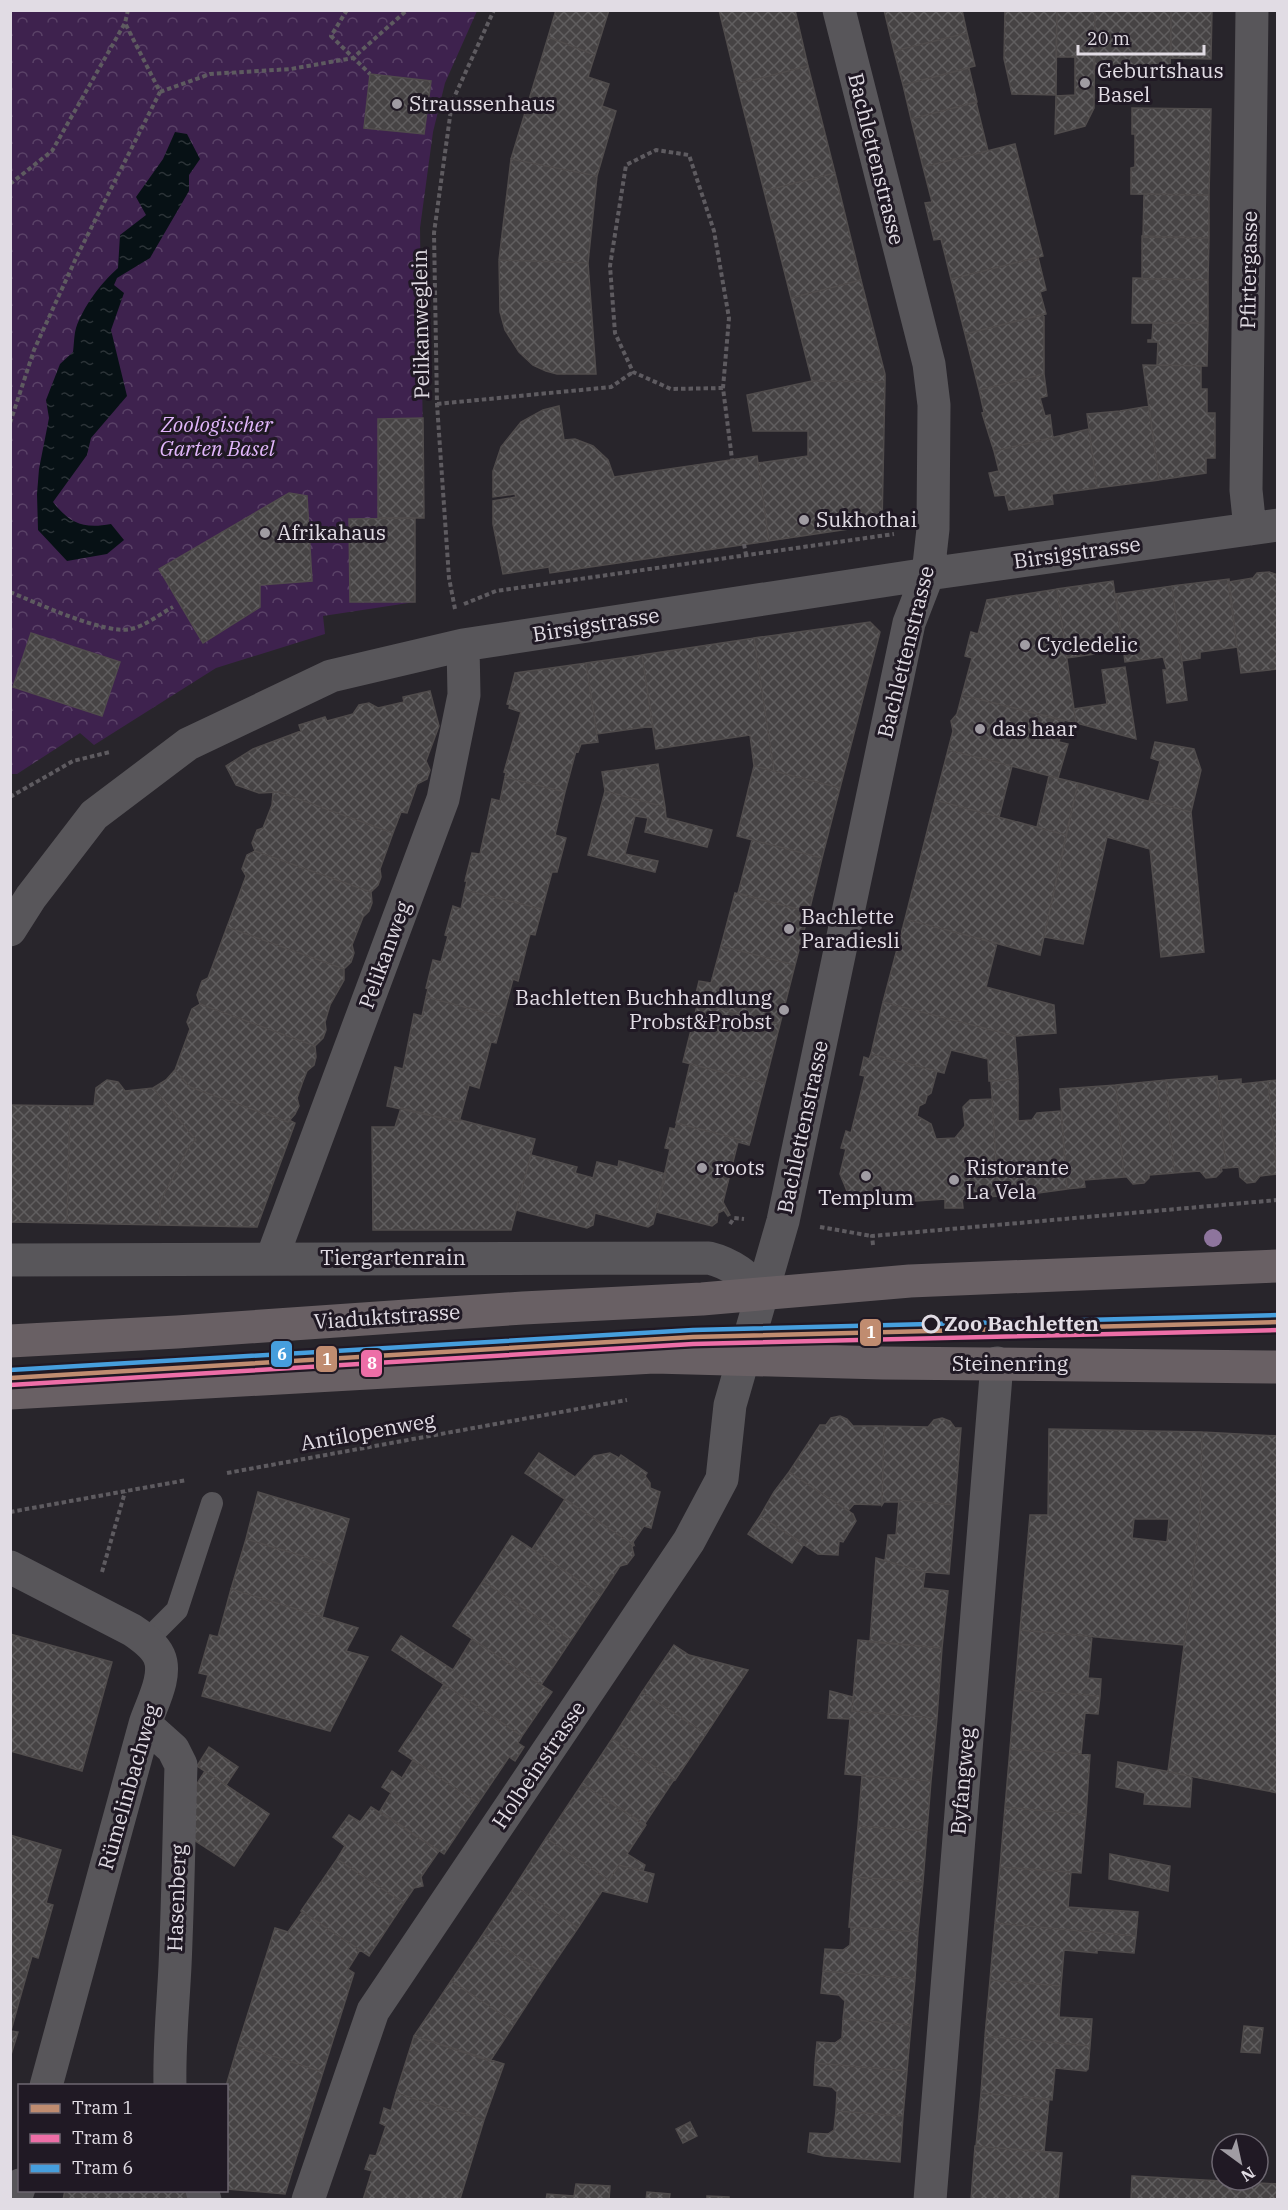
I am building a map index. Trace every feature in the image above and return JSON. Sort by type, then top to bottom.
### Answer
[{"type":"main road","points":[[763,1293],[910,1281],[1278,1266]]},
{"type":"main road","name":"Viaduktstrasse","points":[[10,1341],[177,1332],[511,1308],[702,1299],[763,1293]]},
{"type":"main road","points":[[10,1393],[654,1357],[742,1360]]},
{"type":"main road","name":"Steinenring","points":[[742,1360],[1278,1367]]},
{"type":"street","name":"Bachlettenstrasse","points":[[752,1327],[783,1221],[909,623],[928,574],[933,529],[934,405],[929,364],[838,10]]},
{"type":"street","name":"Pfirtergasse","points":[[1252,10],[1246,490],[1264,527]]},
{"type":"street","name":"Birsigstrasse","points":[[10,930],[31,897],[94,815],[188,744],[331,676],[463,645],[928,574],[1264,527]]},
{"type":"street","name":"Pelikanweg","points":[[272,1258],[443,799],[464,695],[463,645]]},
{"type":"street","name":"Tiergartenrain","points":[[10,1260],[710,1258],[740,1270],[763,1293]]},
{"type":"street","name":"Holbeinstrasse","points":[[308,2199],[373,2011],[689,1541],[722,1479],[730,1405],[752,1327]]},
{"type":"street","name":"Byfangweg","points":[[930,2199],[997,1363]]},
{"type":"street","name":"Rümelinbachweg","points":[[10,1567],[132,1630],[159,1655],[162,1671],[145,1724],[46,2084]]},
{"type":"street","name":"Hasenberg","points":[[145,1724],[173,1749],[181,1764],[176,1930],[169,2050],[170,2084]]},
{"type":"lane","points":[[146,1641],[177,1610],[212,1503]]},
{"type":"path","points":[[10,184],[52,151],[125,23],[128,10]]},
{"type":"path","points":[[347,10],[331,36],[370,74]]},
{"type":"path","points":[[10,423],[34,350],[77,256],[160,92],[210,74],[291,69],[353,57],[407,10]]},
{"type":"path","name":"Pelikanweglein","points":[[463,645],[449,578],[437,404],[434,232],[452,102],[494,10]]},
{"type":"path","points":[[125,23],[160,92]]},
{"type":"path","points":[[723,388],[671,389],[633,372],[615,333],[610,266],[626,165],[656,150],[689,155],[714,231],[729,318],[723,388],[732,459]]},
{"type":"path","points":[[437,404],[611,387],[633,372]]},
{"type":"path","points":[[455,607],[496,591],[933,529]]},
{"type":"path","points":[[744,544],[746,555]]},
{"type":"path","points":[[10,592],[71,616],[118,631],[134,628],[172,607]]},
{"type":"path","name":"Antilopenweg","points":[[218,1474],[628,1400]]},
{"type":"path","points":[[10,1512],[195,1479]]},
{"type":"path","points":[[92,1609],[125,1492]]},
{"type":"green space","name":"Zoologischer Garten Basel","points":[[10,11],[477,11],[445,83],[433,132],[420,228],[424,518],[415,518],[415,602],[323,616],[325,634],[216,668],[94,745],[80,733],[17,774],[11,774]]},
{"type":"water","points":[[175,132],[187,134],[200,159],[189,175],[189,191],[150,258],[117,278],[114,285],[124,293],[111,330],[127,396],[91,438],[87,455],[53,502],[65,515],[78,523],[93,526],[111,524],[124,540],[107,554],[67,561],[38,530],[39,469],[49,418],[46,400],[60,364],[73,352],[76,328],[83,312],[99,288],[118,268],[120,235],[146,215],[136,197],[163,159]]},
{"type":"building","points":[[556,10],[609,10],[595,55],[548,37]]},
{"type":"building","points":[[719,10],[795,10],[808,66],[737,84]]},
{"type":"building","points":[[884,10],[962,10],[967,33],[894,51]]},
{"type":"building","points":[[1005,10],[1057,10],[1056,95],[1012,94],[1004,59]]},
{"type":"building","name":"Geburtshaus Basel","points":[[1057,10],[1095,10],[1094,108],[1085,126],[1055,134],[1056,96],[1075,95],[1075,57],[1056,57]]},
{"type":"building","points":[[1095,10],[1171,10],[1170,71],[1094,70]]},
{"type":"building","points":[[1171,10],[1212,10],[1211,59],[1171,58]]},
{"type":"building","points":[[967,33],[975,66],[903,85],[894,51]]},
{"type":"building","points":[[548,37],[595,55],[588,77],[609,84],[602,106],[616,111],[597,176],[511,159]]},
{"type":"building","points":[[808,66],[835,173],[764,191],[737,84]]},
{"type":"building","points":[[969,68],[977,102],[911,119],[903,85]]},
{"type":"building","name":"Straussenhaus","points":[[370,74],[431,81],[424,134],[364,128]]},
{"type":"building","points":[[976,102],[988,151],[923,167],[911,119]]},
{"type":"building","points":[[1132,108],[1211,109],[1209,195],[1131,194],[1131,168],[1135,167]]},
{"type":"building","points":[[1015,144],[1043,256],[951,279],[941,239],[934,240],[925,203],[932,202],[923,167]]},
{"type":"building","points":[[511,159],[597,176],[588,263],[499,260]]},
{"type":"building","points":[[835,173],[861,280],[791,298],[764,191]]},
{"type":"building","points":[[1144,194],[1209,195],[1209,238],[1143,237]]},
{"type":"building","points":[[1142,236],[1209,238],[1208,280],[1142,279]]},
{"type":"building","points":[[1038,257],[1046,290],[1040,292],[1046,314],[965,334],[951,279]]},
{"type":"building","points":[[499,260],[588,263],[596,374],[557,374],[546,371],[533,365],[519,352],[505,330],[500,312]]},
{"type":"building","points":[[1133,278],[1208,280],[1208,323],[1132,323]]},
{"type":"building","points":[[861,280],[885,374],[885,382],[812,381],[791,298]]},
{"type":"building","points":[[1044,314],[1044,374],[979,390],[965,334]]},
{"type":"building","points":[[1153,323],[1208,323],[1207,366],[1157,365],[1158,342],[1148,342],[1152,340]]},
{"type":"building","points":[[1143,365],[1201,366],[1201,389],[1207,389],[1207,413],[1215,413],[1215,458],[1206,458],[1206,473],[1159,480]]},
{"type":"building","points":[[1044,374],[1047,396],[1040,398],[1045,416],[1050,415],[1053,438],[994,451],[982,413],[984,412],[979,390]]},
{"type":"building","points":[[812,381],[885,382],[882,524],[769,541],[758,463],[808,456],[808,431],[753,431],[747,395]]},
{"type":"building","points":[[559,406],[564,440],[575,439],[593,446],[608,460],[614,477],[757,456],[769,541],[550,573],[549,567],[503,574],[493,524],[493,501],[516,497],[515,494],[493,497],[493,471],[501,447],[521,422],[543,410]]},
{"type":"building","points":[[1149,406],[1159,480],[1097,488],[1087,414]]},
{"type":"building","points":[[423,418],[424,518],[378,518],[378,419]]},
{"type":"building","points":[[1089,429],[1097,488],[1052,494],[1053,504],[1009,510],[1005,495],[995,496],[989,473],[999,471],[994,451]]},
{"type":"building","name":"Afrikahaus","points":[[289,493],[307,496],[312,581],[260,585],[260,607],[203,643],[159,569]]},
{"type":"building","points":[[415,518],[415,602],[350,602],[349,519]]},
{"type":"building","points":[[1269,572],[1278,575],[1278,669],[1241,673],[1228,582],[1253,578],[1257,573]]},
{"type":"building","points":[[1229,579],[1237,647],[1200,652],[1200,658],[1182,661],[1172,586]]},
{"type":"building","points":[[1113,581],[1123,650],[1067,658],[1057,589]]},
{"type":"building","points":[[1172,586],[1187,700],[1167,703],[1163,670],[1167,670],[1163,657],[1125,662],[1116,594]]},
{"type":"building","points":[[1057,589],[1076,723],[962,695],[972,658],[965,656],[971,632],[978,634],[987,600]]},
{"type":"building","points":[[870,622],[880,632],[840,788],[774,771],[754,638]]},
{"type":"building","points":[[31,633],[120,662],[102,716],[13,687]]},
{"type":"building","points":[[754,638],[774,771],[754,766],[750,735],[656,749],[642,655]]},
{"type":"building","points":[[642,655],[653,726],[597,734],[586,663]]},
{"type":"building","points":[[586,663],[598,742],[581,744],[578,752],[576,751],[565,792],[505,777],[504,772],[521,712],[509,708],[510,705],[507,704],[515,673]]},
{"type":"building","points":[[1125,667],[1136,739],[1076,723],[1074,709],[1107,704],[1102,670]]},
{"type":"building","points":[[430,691],[439,726],[426,761],[430,770],[427,779],[417,784],[407,813],[401,812],[393,833],[279,792],[259,793],[236,785],[226,766],[253,749],[301,731],[299,725],[325,717],[327,721],[353,714],[359,705],[369,703],[378,708],[404,702],[403,697]]},
{"type":"building","points":[[962,695],[1064,721],[1059,742],[1068,744],[1058,778],[948,750],[953,731],[951,721],[957,714]]},
{"type":"building","points":[[1155,742],[1194,749],[1201,770],[1191,812],[1149,801],[1160,761],[1151,758]]},
{"type":"building","points":[[948,750],[1012,766],[999,817],[935,800]]},
{"type":"building","points":[[658,764],[665,807],[605,791],[602,772]]},
{"type":"building","points":[[754,766],[840,788],[822,858],[737,836]]},
{"type":"building","points":[[1049,776],[1078,783],[1066,835],[1037,827]]},
{"type":"building","points":[[505,777],[565,792],[555,835],[566,838],[557,872],[552,872],[542,909],[465,890],[472,853],[480,854],[492,799],[500,801]]},
{"type":"building","points":[[1078,783],[1191,812],[1204,952],[1161,957],[1150,849],[1107,837],[1083,944],[1044,937]]},
{"type":"building","points":[[605,791],[665,807],[666,818],[712,830],[707,847],[645,832],[648,818],[635,816],[625,854],[658,861],[655,872],[588,855]]},
{"type":"building","points":[[273,792],[279,792],[393,833],[380,869],[381,877],[378,885],[371,892],[255,851],[252,843],[257,830],[263,828],[272,805]]},
{"type":"building","points":[[935,800],[1066,835],[1040,955],[905,919]]},
{"type":"building","points":[[752,840],[822,858],[809,912],[738,893]]},
{"type":"building","points":[[255,851],[371,892],[372,903],[369,911],[363,917],[352,945],[354,953],[351,962],[344,969],[227,927],[246,876],[242,869],[247,855]]},
{"type":"building","points":[[465,890],[542,909],[535,935],[530,934],[518,981],[513,979],[503,1017],[426,997],[433,960],[441,962],[453,906],[461,909]]},
{"type":"building","points":[[735,893],[809,912],[795,965],[721,946]]},
{"type":"building","points":[[905,919],[997,943],[986,987],[1054,1005],[1056,1033],[1015,1036],[883,1002]]},
{"type":"building","points":[[227,927],[344,969],[344,980],[330,1005],[323,1038],[315,1046],[200,1004],[197,995],[202,981],[208,978]]},
{"type":"building","points":[[721,946],[795,965],[780,1024],[694,1002],[699,981],[711,983]]},
{"type":"building","points":[[426,997],[503,1017],[496,1043],[491,1042],[479,1088],[469,1085],[459,1122],[387,1106],[395,1067],[403,1069],[414,1014],[422,1016]]},
{"type":"building","points":[[694,1002],[780,1024],[765,1083],[683,1062],[697,1006],[693,1005]]},
{"type":"building","points":[[883,1002],[1015,1036],[1018,1079],[989,1081],[988,1059],[951,1050],[944,1073],[871,1054]]},
{"type":"building","points":[[200,1004],[315,1046],[314,1065],[307,1071],[297,1098],[299,1106],[288,1122],[190,1087],[175,1070],[190,1029],[187,1022],[192,1009]]},
{"type":"building","points":[[871,1054],[937,1071],[931,1093],[927,1096],[925,1103],[919,1106],[917,1116],[931,1124],[936,1139],[955,1138],[965,1126],[963,1107],[970,1100],[992,1099],[998,1196],[962,1199],[963,1208],[945,1208],[945,1199],[872,1204],[857,1200],[847,1191],[840,1174],[846,1149],[841,1148],[846,1131],[851,1133],[865,1076],[860,1075],[864,1057],[869,1059]]},
{"type":"building","points":[[690,1064],[765,1083],[750,1142],[676,1123]]},
{"type":"building","points":[[175,1070],[190,1087],[295,1123],[257,1227],[160,1225],[160,1202],[190,1145],[196,1140],[153,1088],[166,1080]]},
{"type":"building","points":[[1217,1076],[1226,1168],[1221,1168],[1222,1171],[1216,1177],[1206,1178],[1200,1171],[1174,1173],[1166,1080]]},
{"type":"building","points":[[1018,1079],[1018,1121],[1032,1120],[1037,1113],[1061,1111],[1067,1189],[1038,1193],[1033,1198],[1027,1199],[1020,1198],[1016,1194],[998,1195],[991,1081]]},
{"type":"building","points":[[1241,1079],[1241,1084],[1268,1081],[1277,1174],[1260,1176],[1255,1182],[1247,1183],[1240,1177],[1239,1167],[1226,1168],[1217,1081]]},
{"type":"building","points":[[107,1080],[118,1082],[125,1091],[153,1088],[196,1140],[190,1145],[160,1202],[160,1225],[67,1223],[70,1106],[94,1106],[96,1088]]},
{"type":"building","points":[[1166,1080],[1174,1173],[1149,1175],[1144,1183],[1133,1184],[1127,1177],[1124,1177],[1116,1085]]},
{"type":"building","points":[[1278,1080],[1278,1174],[1277,1174],[1268,1081]]},
{"type":"building","points":[[1116,1085],[1124,1177],[1084,1180],[1085,1187],[1067,1189],[1060,1089]]},
{"type":"building","points":[[10,1105],[70,1106],[67,1223],[10,1222]]},
{"type":"building","points":[[401,1108],[535,1139],[511,1230],[373,1230],[372,1127],[395,1127]]},
{"type":"building","points":[[677,1123],[750,1142],[749,1145],[738,1142],[723,1202],[730,1215],[728,1216],[724,1210],[718,1213],[717,1222],[712,1226],[656,1212],[670,1149],[665,1148],[670,1128],[675,1129]]},
{"type":"building","points":[[531,1155],[577,1167],[575,1173],[593,1178],[597,1162],[618,1167],[619,1161],[666,1174],[653,1224],[648,1227],[595,1213],[593,1225],[587,1228],[516,1210]]},
{"type":"building","points":[[840,1416],[847,1419],[853,1426],[884,1426],[882,1505],[854,1504],[848,1511],[789,1472],[820,1425],[826,1425],[831,1418]]},
{"type":"building","points":[[942,1418],[950,1421],[955,1428],[961,1428],[955,1505],[899,1500],[899,1502],[884,1502],[882,1505],[884,1426],[928,1427],[934,1420]]},
{"type":"building","points":[[1049,1429],[1202,1432],[1200,1519],[1184,1645],[1020,1630],[1030,1515],[1048,1515]],"holes":[[[1134,1519],[1169,1519],[1167,1542],[1132,1538]]]},
{"type":"building","points":[[1202,1432],[1278,1436],[1278,1793],[1168,1772],[1200,1519]]},
{"type":"building","points":[[539,1453],[575,1477],[594,1456],[610,1453],[619,1458],[621,1455],[647,1473],[645,1476],[650,1483],[650,1488],[660,1492],[651,1528],[644,1526],[633,1542],[634,1545],[525,1473]]},
{"type":"building","points":[[789,1472],[853,1514],[856,1521],[843,1542],[839,1541],[838,1555],[818,1554],[760,1516]]},
{"type":"building","points":[[258,1492],[349,1519],[336,1566],[246,1539]]},
{"type":"building","points":[[565,1499],[634,1545],[632,1547],[634,1555],[627,1564],[620,1566],[601,1595],[532,1549]]},
{"type":"building","points":[[899,1500],[955,1505],[949,1574],[925,1572],[885,1561],[888,1535],[896,1535]]},
{"type":"building","points":[[760,1516],[804,1544],[792,1563],[748,1534]]},
{"type":"building","points":[[512,1536],[601,1595],[571,1640],[483,1581]]},
{"type":"building","points":[[246,1539],[336,1566],[322,1617],[231,1589]]},
{"type":"building","points":[[876,1558],[925,1572],[923,1588],[948,1591],[942,1648],[870,1642]]},
{"type":"building","points":[[483,1581],[571,1640],[541,1685],[453,1626]]},
{"type":"building","points":[[231,1589],[358,1628],[346,1651],[368,1657],[330,1731],[202,1696],[208,1675],[199,1673],[210,1635],[218,1637]]},
{"type":"building","points":[[1020,1630],[1092,1636],[1088,1678],[1101,1679],[1100,1696],[1015,1690]]},
{"type":"building","points":[[10,1634],[112,1662],[82,1771],[10,1751]]},
{"type":"building","points":[[401,1636],[453,1670],[472,1639],[552,1692],[522,1736],[392,1650]]},
{"type":"building","points":[[858,1640],[942,1648],[937,1718],[852,1711]]},
{"type":"building","points":[[674,1645],[689,1655],[748,1670],[706,1734],[642,1692]]},
{"type":"building","points":[[444,1684],[522,1736],[518,1743],[524,1747],[515,1761],[509,1757],[478,1803],[399,1751]]},
{"type":"building","points":[[1015,1690],[1100,1696],[1098,1714],[1085,1713],[1081,1754],[1010,1749]]},
{"type":"building","points":[[830,1691],[853,1697],[852,1711],[937,1718],[931,1781],[845,1774],[850,1719],[828,1718]]},
{"type":"building","points":[[642,1692],[706,1734],[675,1780],[612,1739]]},
{"type":"building","points":[[612,1739],[675,1780],[644,1825],[582,1784]]},
{"type":"building","points":[[209,1747],[238,1767],[226,1785],[197,1766]]},
{"type":"building","points":[[1010,1749],[1090,1755],[1086,1815],[1005,1807]]},
{"type":"building","points":[[413,1760],[478,1803],[444,1854],[380,1811],[391,1793],[382,1787],[392,1771],[402,1778]]},
{"type":"building","points":[[1118,1762],[1192,1776],[1190,1807],[1144,1804],[1145,1793],[1116,1787]]},
{"type":"building","points":[[205,1771],[269,1814],[234,1866],[191,1838],[193,1790]]},
{"type":"building","points":[[862,1776],[931,1781],[927,1831],[858,1826]]},
{"type":"building","points":[[582,1784],[646,1825],[627,1854],[645,1865],[643,1871],[619,1865],[609,1880],[546,1838]]},
{"type":"building","points":[[371,1807],[439,1851],[421,1877],[423,1886],[414,1888],[404,1903],[337,1859],[345,1846],[333,1837],[349,1815],[360,1822]]},
{"type":"building","points":[[1005,1807],[1086,1815],[1081,1873],[1000,1867]]},
{"type":"building","points":[[858,1826],[927,1831],[923,1882],[853,1877]]},
{"type":"building","points":[[10,1835],[61,1850],[46,1903],[53,1905],[38,1958],[32,1956],[17,2009],[10,2008]]},
{"type":"building","points":[[546,1838],[609,1880],[619,1865],[654,1874],[647,1902],[602,1891],[578,1928],[515,1886]]},
{"type":"building","points":[[1110,1854],[1170,1866],[1168,1891],[1109,1879]]},
{"type":"building","points":[[337,1859],[404,1903],[369,1956],[301,1911]]},
{"type":"building","points":[[1000,1867],[1071,1872],[1068,1907],[1138,1912],[1136,1936],[995,1923]]},
{"type":"building","points":[[853,1877],[923,1882],[918,1932],[849,1927]]},
{"type":"building","points":[[515,1886],[578,1928],[546,1975],[483,1934]]},
{"type":"building","points":[[302,1912],[360,1950],[348,1969],[354,1973],[323,2072],[238,2045],[275,1928],[288,1932]]},
{"type":"building","points":[[995,1923],[1136,1936],[1134,1953],[1064,1950],[1061,1986],[990,1980]]},
{"type":"building","points":[[851,1927],[918,1932],[915,1979],[823,1971],[825,1949],[843,1950],[850,1945]]},
{"type":"building","points":[[483,1934],[546,1975],[515,2023],[451,1981]]},
{"type":"building","points":[[823,1971],[915,1979],[911,2025],[843,2019],[845,2001],[839,1995],[821,1993]]},
{"type":"building","points":[[990,1980],[1061,1986],[1059,2017],[1092,2019],[1090,2046],[985,2036]]},
{"type":"building","points":[[451,1981],[515,2023],[490,2061],[414,2036]]},
{"type":"building","points":[[10,2008],[17,2009],[11,2031],[18,2032],[10,2058]]},
{"type":"building","points":[[843,2019],[911,2025],[907,2071],[815,2063],[817,2042],[835,2043],[842,2038]]},
{"type":"building","points":[[1244,2026],[1263,2028],[1260,2053],[1241,2052]]},
{"type":"building","points":[[414,2036],[504,2064],[484,2120],[396,2093]]},
{"type":"building","points":[[985,2036],[1090,2046],[1088,2069],[1086,2071],[1055,2068],[1052,2100],[981,2093]]},
{"type":"building","points":[[238,2045],[323,2072],[285,2194],[228,2189],[227,2084]]},
{"type":"building","points":[[815,2063],[907,2071],[903,2116],[836,2111],[837,2092],[832,2087],[814,2085]]},
{"type":"building","points":[[396,2093],[484,2120],[460,2199],[467,2200],[363,2200],[372,2171],[365,2169],[370,2155],[376,2156],[386,2126],[380,2123],[384,2108],[391,2111]]},
{"type":"building","points":[[981,2093],[1049,2099],[1044,2152],[976,2146]]},
{"type":"building","points":[[836,2111],[903,2116],[900,2162],[824,2156],[808,2152],[810,2133],[828,2134],[834,2130]]},
{"type":"building","points":[[690,2122],[697,2136],[683,2143],[676,2129]]},
{"type":"building","points":[[975,2146],[1062,2153],[1058,2200],[971,2200]]},
{"type":"building","points":[[1132,2176],[1210,2180],[1210,2192],[1270,2192],[1270,2184],[1278,2184],[1278,2200],[1131,2200]]},
{"type":"building","points":[[576,2184],[610,2186],[609,2200],[546,2200],[547,2194],[574,2196]]},
{"type":"building","points":[[65,2192],[191,2192],[193,2200],[63,2200]]},
{"type":"building","points":[[647,2192],[670,2194],[669,2200],[646,2200]]},
{"type":"building","points":[[707,2196],[729,2197],[729,2200],[707,2200]]},
{"type":"tram line","name":"6","points":[[10,1370],[693,1330],[1278,1315]]},
{"type":"tram line","name":"1","points":[[10,1378],[693,1337],[1278,1322]]},
{"type":"tram line","name":"8","points":[[10,1385],[693,1344],[1278,1330]]},
{"type":"place","name":"Geburtshaus Basel","points":[[1085,83]]},
{"type":"place","name":"Straussenhaus","points":[[397,104]]},
{"type":"place","name":"Sukhothai","points":[[804,520]]},
{"type":"place","name":"Afrikahaus","points":[[265,533]]},
{"type":"place","name":"Cycledelic","points":[[1025,645]]},
{"type":"place","name":"das haar","points":[[980,729]]},
{"type":"place","name":"Bachlette Paradiesli","points":[[789,929]]},
{"type":"place","name":"Bachletten Buchhandlung Probst&Probst","points":[[784,1010]]},
{"type":"place","name":"roots","points":[[702,1168]]},
{"type":"place","name":"Templum","points":[[866,1176]]},
{"type":"place","name":"Ristorante La Vela","points":[[954,1180]]},
{"type":"place","name":"Zoo Bachletten","points":[[931,1324]]}]
